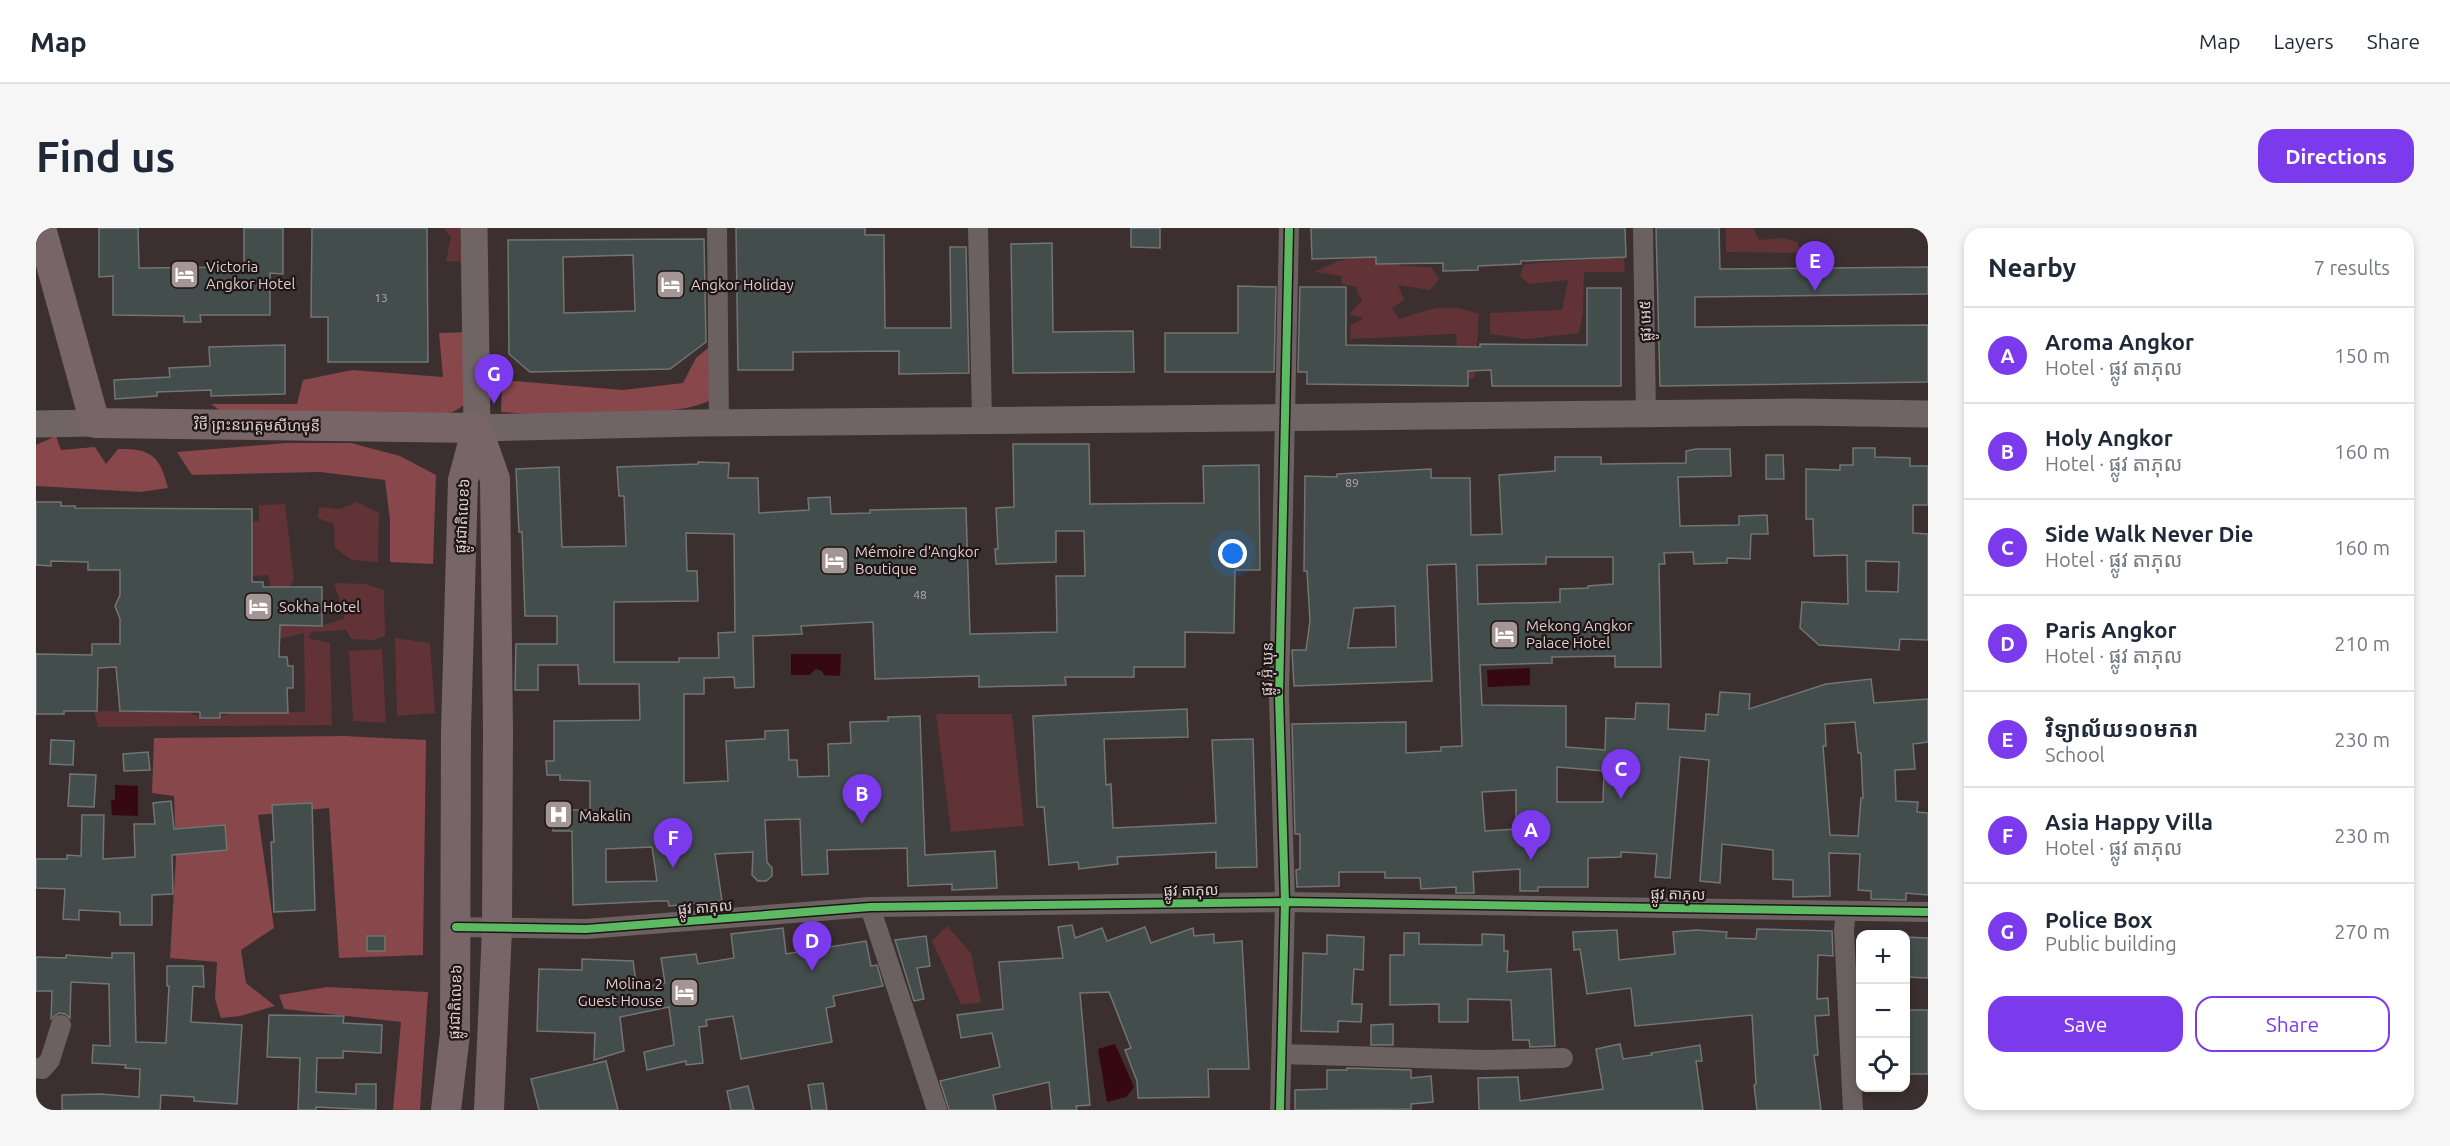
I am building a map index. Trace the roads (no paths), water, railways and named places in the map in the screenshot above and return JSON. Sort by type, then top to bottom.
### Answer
[{"type":"main road","points":[[40,228],[95,423]]},
{"type":"main road","points":[[474,228],[477,428],[1285,417],[1928,414]]},
{"type":"main road","name":"វិថី ព្រះនរោត្ដមសីហមុនី","points":[[36,424],[477,428]]},
{"type":"main road","name":"ផ្លូវជាតិលេខ៦","points":[[446,1110],[455,1034],[456,720],[463,480],[477,428]]},
{"type":"main road","name":"ផ្លូវជាតិលេខ៦","points":[[477,428],[495,479],[498,731],[497,929],[489,1110]]},
{"type":"street","points":[[717,228],[719,423]]},
{"type":"street","points":[[978,228],[982,420]]},
{"type":"street","name":"ផ្លូវ អ៊ុំ ឃុន","points":[[1281,1110],[1285,902],[1280,696],[1288,228]]},
{"type":"street","name":"ផ្លូវ អេ៥","points":[[1643,228],[1646,414]]},
{"type":"street","name":"ផ្លូវ តាភុល","points":[[456,927],[586,929],[870,907],[1285,902],[1928,912]]},
{"type":"street","points":[[870,907],[937,1110]]},
{"type":"street","points":[[1846,911],[1844,930],[1853,1110]]},
{"type":"street","points":[[36,1068],[42,1069],[50,1060],[61,1025]]},
{"type":"street","points":[[1282,1054],[1484,1060],[1563,1058]]},
{"type":"place","name":"Victoria Angkor Hotel","points":[[185,275]]},
{"type":"place","name":"Angkor Holiday","points":[[670,284]]},
{"type":"place","name":"វិទ្យាល័យ១០មករា","points":[[1815,291]]},
{"type":"place","name":"Police Box","points":[[494,404]]},
{"type":"place","name":"Mémoire d'Angkor Boutique","points":[[834,560]]},
{"type":"place","name":"Sokha Hotel","points":[[258,606]]},
{"type":"place","name":"Mekong Angkor Palace Hotel","points":[[1505,634]]},
{"type":"place","name":"Side Walk Never Die","points":[[1621,799]]},
{"type":"place","name":"Makalin","points":[[558,815]]},
{"type":"place","name":"Holy Angkor","points":[[862,824]]},
{"type":"place","name":"Aroma Angkor","points":[[1531,860]]},
{"type":"place","name":"Asia Happy Villa","points":[[673,868]]},
{"type":"place","name":"Paris Angkor","points":[[812,971]]},
{"type":"place","name":"Molina 2 Guest House","points":[[684,992]]}]
